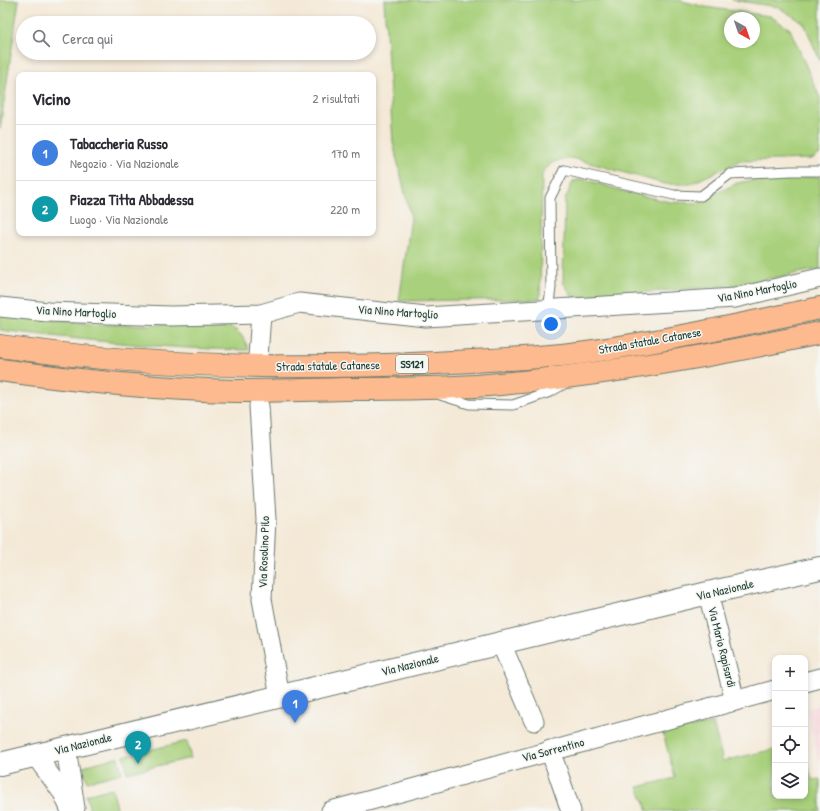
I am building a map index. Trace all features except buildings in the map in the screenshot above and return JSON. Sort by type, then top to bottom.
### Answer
[{"type":"main road","name":"Strada statale Catanese","points":[[0,346],[47,353],[163,363],[236,366],[365,366],[577,353],[669,339],[820,308]]},
{"type":"main road","name":"Strada statale Catanese","points":[[0,370],[72,379],[236,391],[416,388],[489,385],[582,374],[676,360],[820,333]]},
{"type":"street","name":"Via Nino Martoglio","points":[[0,307],[48,312],[171,316],[261,314],[298,303],[426,316],[735,298],[820,278]]},
{"type":"street","points":[[258,357],[261,314]]},
{"type":"street","name":"Via Rosolino Pilo","points":[[259,406],[266,519],[262,599],[280,697]]},
{"type":"street","name":"Via Nazionale","points":[[0,764],[708,593],[820,568]]},
{"type":"street","name":"Via Mario Rapisardi","points":[[708,593],[735,701]]},
{"type":"street","points":[[501,643],[534,721]]},
{"type":"street","points":[[808,681],[820,678]]},
{"type":"street","name":"Via Sorrentino","points":[[331,811],[550,750],[772,691]]},
{"type":"street","points":[[66,748],[75,811]]},
{"type":"street","points":[[550,750],[571,811]]},
{"type":"street","points":[[35,755],[63,793],[71,811]]},
{"type":"lane","points":[[548,310],[551,288],[550,198],[564,170],[674,195],[701,196],[730,174],[820,171]]},
{"type":"shaded area","points":[[820,705],[820,765],[808,717],[808,708]]},
{"type":"green space","points":[[0,0],[19,0],[16,16],[0,129]]},
{"type":"green space","points":[[384,0],[678,0],[705,7],[741,12],[724,12],[724,48],[760,48],[760,15],[770,16],[790,29],[820,98],[820,154],[812,159],[740,161],[690,184],[665,184],[572,158],[553,162],[542,173],[540,299],[399,301],[411,218],[393,143]]},
{"type":"green space","points":[[732,0],[820,0],[820,61],[804,23],[778,7]]},
{"type":"green space","points":[[775,176],[820,177],[820,269],[736,285],[573,298],[563,282],[565,200],[573,181],[584,179],[626,192],[670,202],[697,203],[737,183]]},
{"type":"green space","points":[[0,315],[102,325],[216,324],[229,327],[237,331],[243,338],[249,350],[155,346],[0,330]]},
{"type":"green space","points":[[713,723],[723,761],[772,750],[772,799],[808,799],[808,765],[812,780],[820,779],[820,811],[648,811],[638,787],[675,778],[663,733]]},
{"type":"green space","points":[[187,741],[191,758],[127,773],[124,756]]},
{"type":"green space","points":[[118,757],[122,773],[87,782],[83,766]]},
{"type":"green space","points":[[112,788],[118,811],[90,811],[86,795]]},
{"type":"place","name":"Tabaccheria Russo","points":[[295,723]]},
{"type":"place","name":"Piazza Titta Abbadessa","points":[[138,764]]}]
